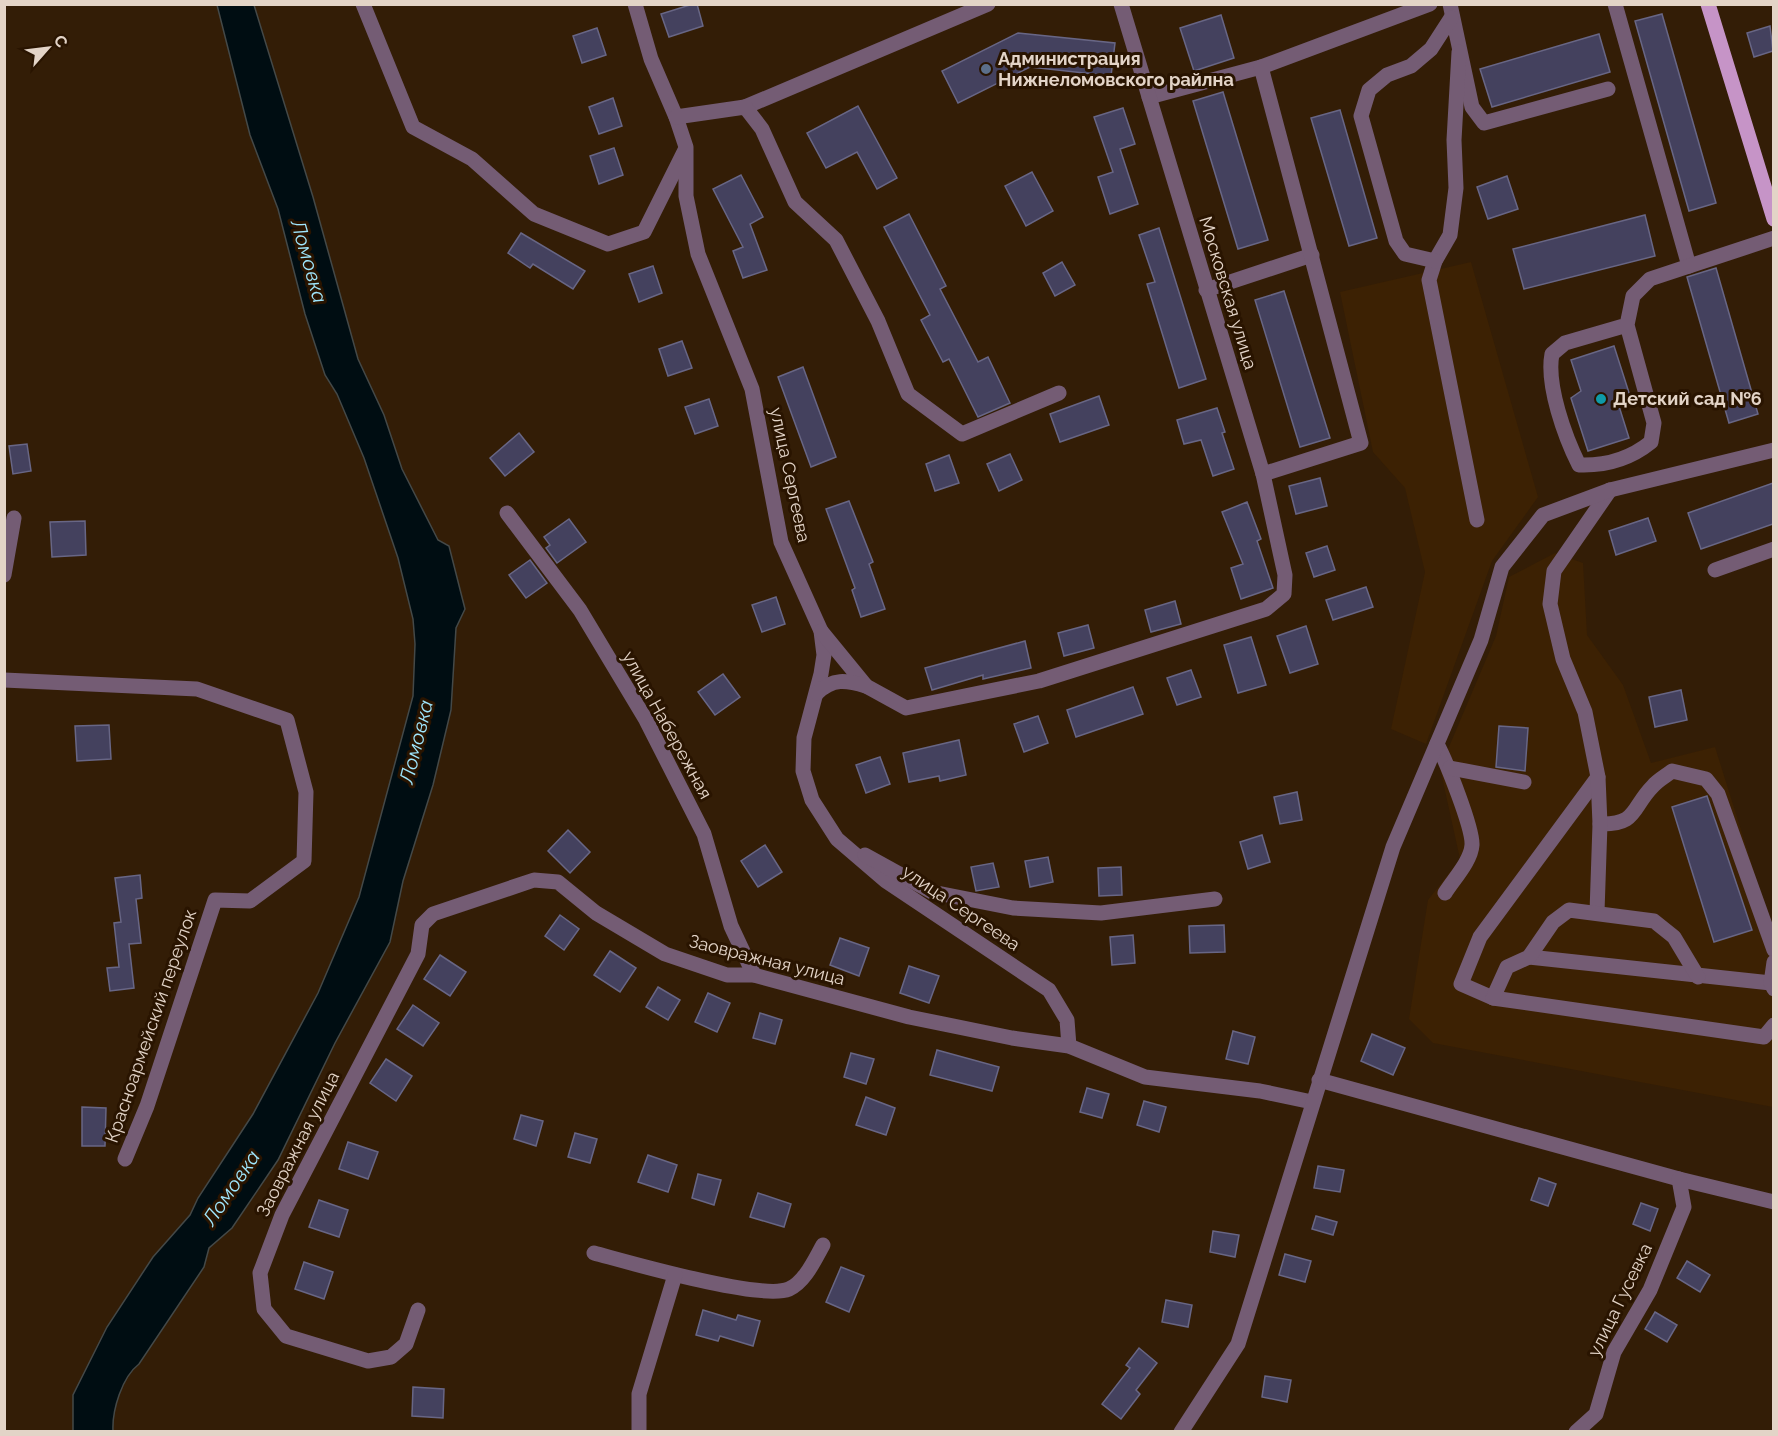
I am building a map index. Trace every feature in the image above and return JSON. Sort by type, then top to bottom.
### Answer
[{"type":"main road","points":[[1708,4],[1773,219]]},
{"type":"street","points":[[363,4],[413,127],[472,159],[534,214],[608,244],[644,232],[686,147]]},
{"type":"street","name":"улица Сергеева","points":[[635,4],[651,59],[686,147],[686,196],[698,254],[752,389],[781,542],[821,631],[824,655],[817,693],[804,738],[803,771],[812,800],[837,839],[886,881],[1049,990],[1067,1020],[1069,1046]]},
{"type":"street","points":[[676,117],[745,107],[988,4]]},
{"type":"street","name":"Московская улица","points":[[866,686],[906,708],[1039,681],[1266,609],[1284,594],[1285,575],[1263,474],[1121,4]]},
{"type":"street","points":[[1149,97],[1262,67],[1430,4]]},
{"type":"street","points":[[1615,4],[1689,266]]},
{"type":"street","points":[[1451,11],[1472,107],[1484,123],[1608,89]]},
{"type":"street","points":[[1435,261],[1405,254],[1396,241],[1361,116],[1369,90],[1387,75],[1411,66],[1431,50],[1451,11]]},
{"type":"street","points":[[1459,52],[1454,140],[1456,188],[1450,235],[1435,261],[1429,280],[1431,301],[1477,520]]},
{"type":"street","points":[[1262,67],[1362,443],[1263,474]]},
{"type":"street","points":[[745,107],[762,129],[795,202],[837,240],[878,321],[908,394],[962,434],[1059,393]]},
{"type":"street","points":[[1627,325],[1565,343],[1551,354],[1549,370],[1570,447],[1579,465],[1597,466],[1635,455],[1651,442],[1654,423],[1627,325],[1633,296],[1650,279],[1773,238]]},
{"type":"street","points":[[1206,290],[1312,255]]},
{"type":"street","points":[[1181,1431],[1238,1344],[1393,847],[1481,640],[1502,567],[1543,514],[1610,490],[1773,450]]},
{"type":"street","points":[[1597,912],[1600,824],[1598,777],[1585,712],[1563,659],[1550,604],[1554,571],[1610,490]]},
{"type":"street","name":"улица Набережная","points":[[507,513],[580,610],[646,720],[704,834],[731,926],[754,975]]},
{"type":"street","points":[[4,576],[14,518]]},
{"type":"street","points":[[1714,570],[1773,549]]},
{"type":"street","points":[[821,631],[866,686]]},
{"type":"street","name":"Красноармейский переулок","points":[[4,680],[197,689],[287,720],[306,792],[304,861],[250,901],[216,900],[147,1106],[125,1159]]},
{"type":"street","points":[[817,693],[827,684],[837,680],[866,686]]},
{"type":"street","points":[[1437,744],[1449,768],[1472,844],[1466,860],[1445,893]]},
{"type":"street","points":[[1449,768],[1524,782]]},
{"type":"street","points":[[1600,824],[1618,825],[1633,816],[1653,786],[1672,771],[1706,779],[1718,794],[1773,950]]},
{"type":"street","points":[[1598,777],[1480,937],[1461,984],[1493,998],[1764,1037],[1773,1025]]},
{"type":"street","points":[[837,839],[932,892],[1014,908],[1101,913],[1215,899]]},
{"type":"street","name":"Заовражная улица","points":[[418,1310],[406,1344],[391,1357],[368,1361],[286,1336],[264,1309],[260,1273],[282,1215],[418,954],[422,925],[433,914],[534,880],[558,882],[596,913],[665,954],[727,975],[754,975],[909,1017],[1012,1038],[1069,1046],[1145,1077],[1260,1091],[1312,1102]]},
{"type":"street","points":[[1493,998],[1507,967],[1529,957],[1553,922],[1569,910],[1654,921],[1674,937],[1698,977]]},
{"type":"street","points":[[1529,957],[1772,986],[1773,962]]},
{"type":"street","points":[[1319,1080],[1679,1179],[1773,1202]]},
{"type":"street","name":"улица Гусевка","points":[[1576,1431],[1596,1414],[1614,1352],[1650,1290],[1680,1218],[1684,1207],[1679,1179]]},
{"type":"street","points":[[594,1253],[675,1275],[769,1292],[790,1289],[806,1274],[823,1245]]},
{"type":"street","points":[[639,1431],[639,1394],[675,1275]]},
{"type":"shaded area","points":[[1471,262],[1538,497],[1492,561],[1426,744],[1391,729],[1425,572],[1405,488],[1373,452],[1340,292]]},
{"type":"shaded area","points":[[1555,553],[1583,563],[1587,635],[1623,685],[1651,763],[1715,747],[1773,932],[1773,1107],[1433,1043],[1409,1019],[1428,900],[1460,859],[1440,768],[1496,636],[1509,577]]},
{"type":"water","name":"Ломовка","points":[[217,5],[254,5],[313,197],[358,359],[384,415],[402,469],[438,540],[449,546],[465,609],[456,628],[451,710],[433,785],[403,881],[390,942],[335,1043],[278,1160],[232,1228],[209,1248],[204,1267],[123,1385],[116,1404],[113,1431],[73,1431],[73,1395],[107,1327],[153,1257],[190,1215],[198,1198],[253,1114],[318,993],[359,897],[413,696],[415,644],[413,619],[398,558],[364,458],[337,394],[325,375],[305,314],[278,209],[250,135]]},
{"type":"building","points":[[697,4],[703,26],[669,37],[661,14]]},
{"type":"building","points":[[1662,14],[1716,203],[1689,211],[1635,21]]},
{"type":"building","points":[[1221,15],[1234,58],[1194,71],[1180,28]]},
{"type":"building","points":[[1770,26],[1773,51],[1754,57],[1747,33]]},
{"type":"building","points":[[597,28],[606,55],[582,63],[573,36]]},
{"type":"building","name":"Администрация Нижнеломовского райлна","points":[[1018,33],[1115,43],[1111,76],[1030,67],[958,103],[942,71]]},
{"type":"building","points":[[1599,34],[1610,72],[1492,107],[1480,69]]},
{"type":"building","points":[[1223,92],[1268,240],[1238,249],[1193,101]]},
{"type":"building","points":[[613,98],[622,126],[599,134],[589,107]]},
{"type":"building","points":[[858,106],[897,178],[877,189],[857,152],[826,168],[807,133]]},
{"type":"building","points":[[1123,108],[1135,144],[1120,149],[1138,204],[1110,214],[1098,177],[1113,172],[1094,117]]},
{"type":"building","points":[[1340,110],[1377,238],[1349,246],[1311,118]]},
{"type":"building","points":[[614,148],[623,175],[599,184],[590,156]]},
{"type":"building","points":[[1032,172],[1053,211],[1026,226],[1005,186]]},
{"type":"building","points":[[741,175],[763,217],[750,224],[767,270],[743,278],[733,251],[743,247],[713,189]]},
{"type":"building","points":[[1507,176],[1518,209],[1488,219],[1477,187]]},
{"type":"building","points":[[909,214],[946,286],[940,289],[978,362],[988,357],[1010,403],[978,417],[949,359],[943,362],[921,320],[930,315],[884,227]]},
{"type":"building","points":[[1645,215],[1655,256],[1524,289],[1513,249]]},
{"type":"building","points":[[1159,228],[1206,379],[1179,388],[1147,284],[1155,282],[1139,235]]},
{"type":"building","points":[[521,233],[585,271],[573,289],[533,264],[530,268],[508,253]]},
{"type":"building","points":[[1062,262],[1075,285],[1055,296],[1043,273]]},
{"type":"building","points":[[653,266],[662,293],[639,302],[629,274]]},
{"type":"building","points":[[1716,268],[1758,414],[1729,423],[1687,277]]},
{"type":"building","points":[[1284,291],[1330,438],[1300,447],[1255,300]]},
{"type":"building","points":[[682,341],[692,368],[668,376],[659,349]]},
{"type":"building","name":"Детский сад №6","points":[[1614,346],[1631,399],[1618,403],[1629,438],[1588,451],[1571,398],[1581,391],[1571,360]]},
{"type":"building","points":[[803,367],[836,457],[811,467],[778,377]]},
{"type":"building","points":[[1099,396],[1109,425],[1060,442],[1050,414]]},
{"type":"building","points":[[709,399],[718,426],[695,434],[685,407]]},
{"type":"building","points":[[1217,408],[1225,432],[1222,433],[1234,469],[1213,476],[1201,440],[1184,444],[1177,420]]},
{"type":"building","points":[[519,433],[534,452],[505,476],[490,458]]},
{"type":"building","points":[[27,444],[31,471],[13,474],[9,446]]},
{"type":"building","points":[[1010,454],[1022,480],[999,491],[987,464]]},
{"type":"building","points":[[949,455],[959,483],[935,491],[926,464]]},
{"type":"building","points":[[1320,478],[1327,506],[1296,514],[1289,486]]},
{"type":"building","points":[[1773,483],[1773,524],[1701,549],[1688,513]]},
{"type":"building","points":[[849,501],[873,562],[869,564],[885,609],[861,617],[852,590],[855,588],[826,509]]},
{"type":"building","points":[[1247,502],[1261,539],[1257,541],[1273,588],[1241,599],[1231,568],[1243,564],[1222,512]]},
{"type":"building","points":[[1648,518],[1656,541],[1616,555],[1609,531]]},
{"type":"building","points":[[569,519],[586,542],[557,563],[546,548],[550,545],[544,537]]},
{"type":"building","points":[[85,521],[86,555],[52,557],[50,522]]},
{"type":"building","points":[[1327,546],[1335,570],[1314,577],[1306,553]]},
{"type":"building","points":[[530,560],[547,583],[526,598],[509,575]]},
{"type":"building","points":[[1366,587],[1373,607],[1333,620],[1326,600]]},
{"type":"building","points":[[776,597],[785,624],[762,632],[752,605]]},
{"type":"building","points":[[1175,601],[1181,624],[1151,632],[1145,610]]},
{"type":"building","points":[[1088,625],[1094,648],[1064,656],[1058,633]]},
{"type":"building","points":[[1306,626],[1318,664],[1290,673],[1277,636]]},
{"type":"building","points":[[1251,637],[1266,685],[1238,693],[1224,645]]},
{"type":"building","points":[[1025,641],[1031,668],[983,679],[983,675],[932,690],[925,668]]},
{"type":"building","points":[[1191,670],[1201,697],[1177,705],[1167,678]]},
{"type":"building","points":[[723,674],[740,697],[715,715],[698,692]]},
{"type":"building","points":[[1133,687],[1143,714],[1076,737],[1067,710]]},
{"type":"building","points":[[1681,690],[1687,720],[1655,727],[1649,697]]},
{"type":"building","points":[[1038,716],[1048,743],[1024,752],[1014,724]]},
{"type":"building","points":[[109,725],[111,759],[77,761],[75,726]]},
{"type":"building","points":[[1499,726],[1528,728],[1525,771],[1496,767]]},
{"type":"building","points":[[959,740],[966,775],[940,781],[939,776],[909,782],[903,753]]},
{"type":"building","points":[[880,757],[890,784],[866,793],[856,765]]},
{"type":"building","points":[[1297,792],[1302,820],[1280,824],[1274,797]]},
{"type":"building","points":[[1707,796],[1752,930],[1714,942],[1672,807]]},
{"type":"building","points":[[568,830],[590,852],[570,873],[548,851]]},
{"type":"building","points":[[1262,835],[1270,862],[1248,869],[1240,842]]},
{"type":"building","points":[[765,845],[782,872],[758,887],[741,861]]},
{"type":"building","points":[[1048,857],[1053,882],[1030,887],[1025,861]]},
{"type":"building","points":[[993,863],[999,887],[976,891],[971,867]]},
{"type":"building","points":[[1121,867],[1122,895],[1099,896],[1098,868]]},
{"type":"building","points":[[140,875],[142,898],[136,899],[141,943],[129,944],[134,988],[110,991],[107,968],[119,967],[114,923],[121,922],[115,878]]},
{"type":"building","points":[[560,915],[579,929],[564,950],[545,936]]},
{"type":"building","points":[[1224,925],[1225,952],[1190,953],[1189,926]]},
{"type":"building","points":[[1133,935],[1135,963],[1112,965],[1110,937]]},
{"type":"building","points":[[840,938],[869,948],[859,976],[830,965]]},
{"type":"building","points":[[610,951],[636,968],[620,992],[594,975]]},
{"type":"building","points":[[440,955],[466,972],[450,996],[424,979]]},
{"type":"building","points":[[909,966],[939,976],[929,1003],[900,993]]},
{"type":"building","points":[[658,987],[680,1000],[668,1020],[646,1007]]},
{"type":"building","points":[[708,993],[730,1003],[717,1032],[695,1022]]},
{"type":"building","points":[[413,1005],[439,1023],[423,1046],[397,1029]]},
{"type":"building","points":[[760,1013],[782,1020],[775,1044],[753,1038]]},
{"type":"building","points":[[1233,1031],[1255,1037],[1248,1064],[1226,1059]]},
{"type":"building","points":[[1372,1034],[1405,1048],[1393,1075],[1361,1061]]},
{"type":"building","points":[[937,1050],[999,1067],[992,1091],[930,1075]]},
{"type":"building","points":[[851,1053],[874,1059],[866,1084],[844,1077]]},
{"type":"building","points":[[386,1059],[412,1076],[396,1101],[370,1083]]},
{"type":"building","points":[[1087,1088],[1109,1094],[1102,1118],[1080,1112]]},
{"type":"building","points":[[866,1097],[895,1108],[886,1135],[856,1125]]},
{"type":"building","points":[[1144,1101],[1166,1107],[1159,1132],[1137,1125]]},
{"type":"building","points":[[82,1107],[106,1108],[105,1146],[82,1146]]},
{"type":"building","points":[[521,1115],[543,1121],[536,1146],[514,1139]]},
{"type":"building","points":[[575,1133],[597,1139],[590,1163],[568,1157]]},
{"type":"building","points":[[348,1142],[378,1152],[368,1179],[339,1169]]},
{"type":"building","points":[[648,1155],[677,1165],[668,1192],[638,1182]]},
{"type":"building","points":[[1318,1166],[1344,1170],[1340,1192],[1314,1188]]},
{"type":"building","points":[[698,1174],[721,1180],[714,1205],[692,1198]]},
{"type":"building","points":[[1539,1178],[1556,1184],[1548,1206],[1531,1200]]},
{"type":"building","points":[[758,1193],[791,1204],[784,1227],[750,1217]]},
{"type":"building","points":[[319,1200],[348,1210],[339,1237],[309,1227]]},
{"type":"building","points":[[1641,1203],[1658,1209],[1650,1231],[1633,1224]]},
{"type":"building","points":[[1316,1216],[1337,1222],[1333,1235],[1312,1229]]},
{"type":"building","points":[[1213,1231],[1239,1235],[1235,1257],[1210,1252]]},
{"type":"building","points":[[1285,1254],[1311,1261],[1305,1282],[1279,1275]]},
{"type":"building","points":[[1687,1261],[1710,1275],[1700,1292],[1677,1278]]},
{"type":"building","points":[[304,1262],[333,1272],[324,1299],[295,1289]]},
{"type":"building","points":[[841,1267],[864,1276],[849,1312],[826,1302]]},
{"type":"building","points":[[1166,1300],[1192,1305],[1188,1327],[1162,1322]]},
{"type":"building","points":[[703,1310],[736,1320],[738,1315],[760,1321],[753,1346],[720,1336],[718,1341],[696,1335]]},
{"type":"building","points":[[1655,1312],[1677,1325],[1667,1342],[1645,1329]]},
{"type":"building","points":[[1139,1348],[1157,1363],[1136,1390],[1140,1394],[1121,1419],[1102,1404],[1130,1368],[1126,1365]]},
{"type":"building","points":[[1265,1376],[1291,1380],[1287,1402],[1262,1397]]},
{"type":"building","points":[[413,1387],[444,1389],[443,1418],[412,1416]]},
{"type":"place","name":"Администрация Нижнеломовского райлна","points":[[986,69]]},
{"type":"place","name":"Детский сад №6","points":[[1601,399]]}]
